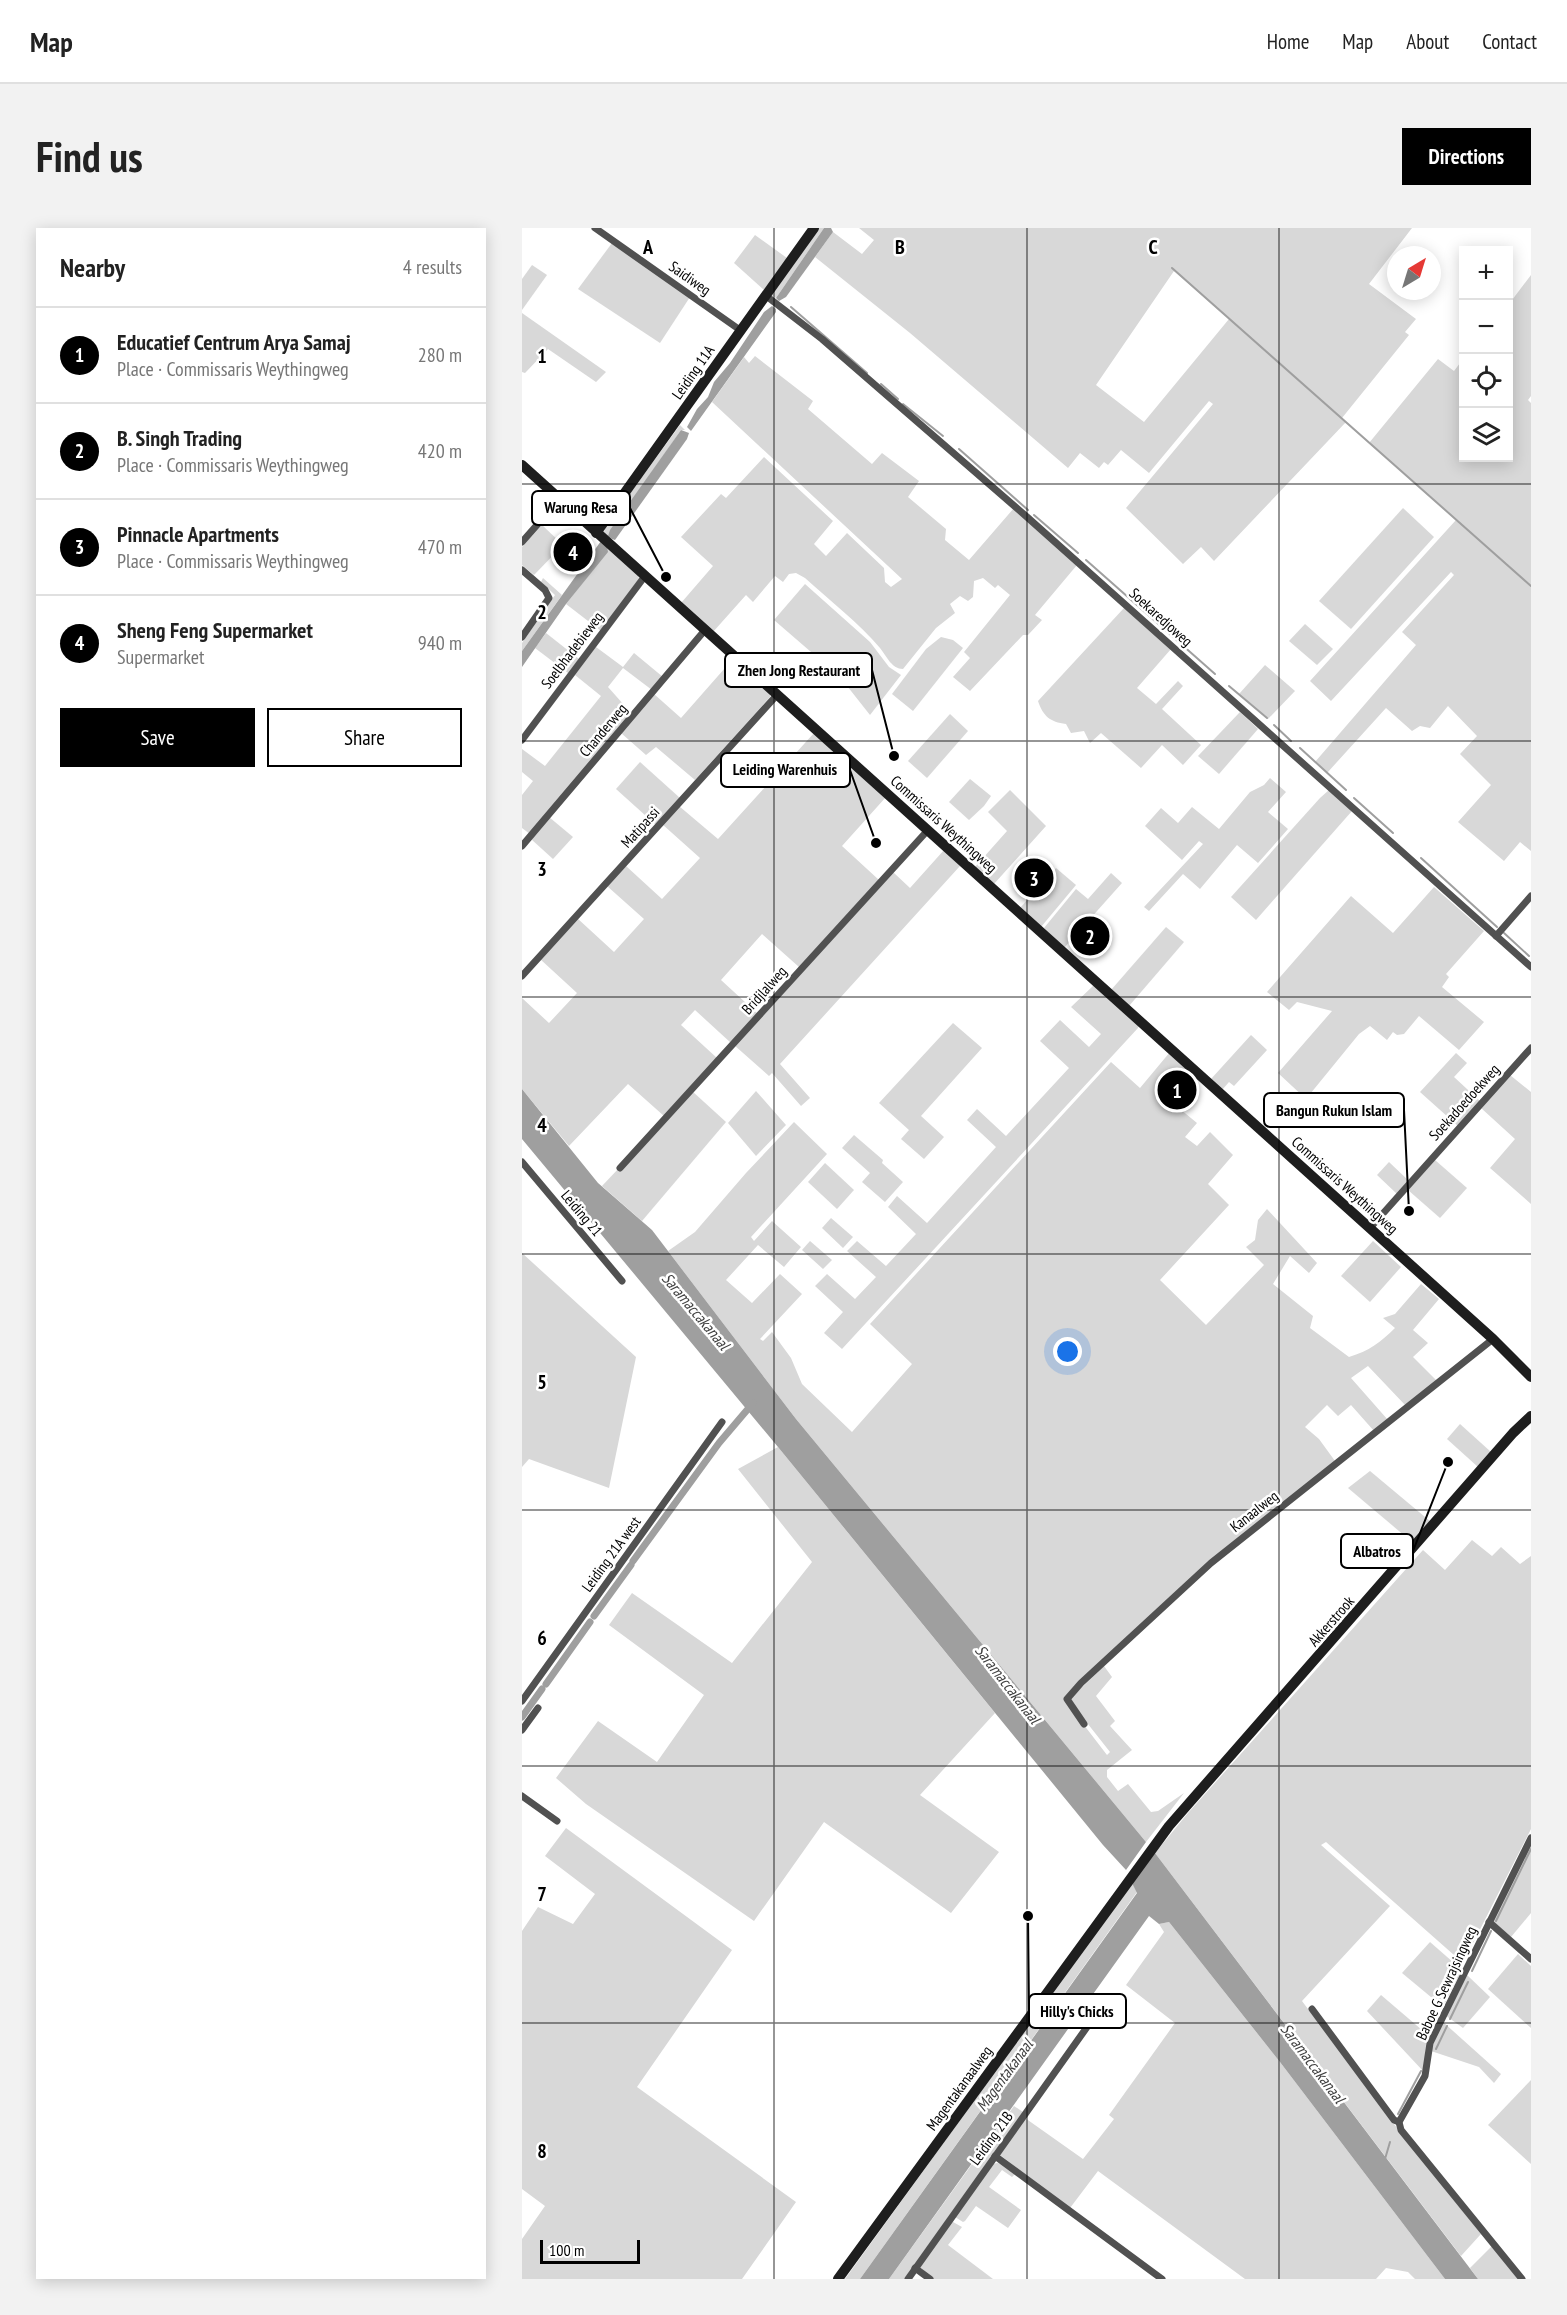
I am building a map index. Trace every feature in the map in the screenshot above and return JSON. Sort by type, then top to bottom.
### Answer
[{"type":"street","name":"Saidiweg","points":[[595,228],[740,330]]},
{"type":"street","name":"Leiding 11A","points":[[603,538],[677,421],[740,330],[768,297],[814,228]]},
{"type":"street","name":"Soekaredjoweg","points":[[768,297],[822,339],[1044,531],[1531,967]]},
{"type":"street","name":"Commissaris Weythingweg","points":[[522,465],[1493,1339],[1531,1377]]},
{"type":"street","points":[[522,542],[560,499]]},
{"type":"street","points":[[522,570],[545,590],[549,598],[522,638]]},
{"type":"street","name":"Soelbhadebieweg","points":[[522,740],[645,576]]},
{"type":"street","name":"Chanderweg","points":[[522,846],[705,630]]},
{"type":"street","name":"Matipassi","points":[[522,976],[777,694]]},
{"type":"street","name":"Bridjlalweg","points":[[620,1168],[928,830]]},
{"type":"street","points":[[1496,936],[1531,896]]},
{"type":"street","name":"Soekadoedoekweg","points":[[1370,1228],[1531,1048]]},
{"type":"street","name":"Leiding 21","points":[[522,1162],[622,1281]]},
{"type":"street","name":"Kanaalweg","points":[[1084,1724],[1067,1699],[1081,1683],[1211,1563],[1493,1339]]},
{"type":"street","name":"Akkerstrook","points":[[1104,1914],[1169,1826],[1513,1433],[1531,1416]]},
{"type":"street","name":"Leiding 21A west","points":[[522,1701],[722,1422]]},
{"type":"street","points":[[1513,1433],[1531,1424]]},
{"type":"street","points":[[522,1730],[538,1708]]},
{"type":"street","points":[[522,1796],[557,1821]]},
{"type":"street","name":"Baboe G Sewrajsingweg","points":[[1399,2122],[1425,2076],[1430,2043],[1531,1838]]},
{"type":"street","name":"Magentakanaalweg","points":[[838,2279],[1104,1914]]},
{"type":"street","points":[[1489,1922],[1531,1959]]},
{"type":"street","points":[[1312,2009],[1394,2120],[1399,2122],[1401,2130],[1522,2279]]},
{"type":"street","name":"Leiding 21B","points":[[908,2279],[1097,2013]]},
{"type":"street","points":[[995,2156],[1162,2279]]},
{"type":"street","points":[[915,2268],[930,2279]]},
{"type":"shaded area","points":[[817,228],[824,228],[776,298],[771,295]]},
{"type":"shaded area","points":[[859,228],[1412,228],[1398,246],[1387,246],[1387,261],[1369,284],[1387,297],[1387,300],[1390,300],[1416,319],[1405,332],[1409,335],[1342,418],[1346,422],[1214,561],[1201,547],[1183,564],[1126,508],[1213,404],[1209,401],[1149,473],[1121,450],[1108,465],[1104,462],[1099,468],[1080,453],[1068,468],[910,333],[815,257],[833,232],[862,254],[874,240]],"holes":[[[1174,271],[1229,319],[1144,422],[1096,385]]]},
{"type":"shaded area","points":[[755,235],[787,258],[764,290],[734,263]]},
{"type":"shaded area","points":[[612,243],[690,297],[660,343],[578,289]]},
{"type":"shaded area","points":[[532,265],[547,275],[522,310],[522,279]]},
{"type":"shaded area","points":[[1531,275],[1531,396],[1528,400],[1531,403],[1531,851],[1520,842],[1504,861],[1458,822],[1491,785],[1460,754],[1477,736],[1448,706],[1430,728],[1420,726],[1412,731],[1386,708],[1327,773],[1315,762],[1416,645],[1402,632],[1454,575],[1451,572],[1331,701],[1310,681],[1456,520],[1369,443],[1438,359],[1454,371],[1459,364],[1459,462],[1513,462],[1513,299]]},
{"type":"shaded area","points":[[522,313],[606,372],[596,382],[548,349],[525,373],[522,372]]},
{"type":"shaded area","points":[[755,356],[813,401],[808,409],[872,464],[882,453],[919,481],[908,497],[946,529],[945,540],[969,560],[1014,508],[1077,565],[1035,615],[1042,620],[1028,635],[1023,635],[970,691],[953,677],[970,658],[964,652],[1010,595],[998,585],[995,588],[983,578],[974,581],[973,597],[968,601],[960,596],[950,604],[955,613],[936,628],[903,669],[893,665],[854,621],[805,578],[796,573],[789,574],[783,582],[775,576],[753,602],[746,595],[713,632],[681,603],[713,566],[681,537],[721,494],[726,498],[764,457],[833,521],[814,544],[826,556],[847,533],[884,568],[885,582],[891,587],[902,579],[712,402],[744,357],[749,363]]},
{"type":"shaded area","points":[[680,425],[685,430],[681,430],[608,536],[604,532],[605,528]]},
{"type":"shaded area","points":[[1403,508],[1434,537],[1351,629],[1319,601]]},
{"type":"shaded area","points":[[542,525],[563,545],[534,575],[522,565],[522,547]]},
{"type":"shaded area","points":[[607,547],[638,575],[639,579],[601,631],[566,604],[607,552]]},
{"type":"shaded area","points":[[543,578],[562,595],[522,651],[522,643],[555,595],[541,582]]},
{"type":"shaded area","points":[[805,584],[870,642],[889,667],[901,675],[870,715],[840,677],[774,620]]},
{"type":"shaded area","points":[[1124,608],[1171,649],[1137,688],[1156,704],[1178,681],[1183,686],[1162,709],[1201,745],[1183,765],[1162,745],[1141,768],[1101,733],[1090,743],[1084,731],[1071,733],[1066,724],[1048,717],[1042,711],[1038,701]]},
{"type":"shaded area","points":[[1305,624],[1333,649],[1317,665],[1289,641]]},
{"type":"shaded area","points":[[546,633],[579,659],[568,673],[535,648]]},
{"type":"shaded area","points":[[941,637],[953,640],[963,648],[913,711],[892,694],[926,649]]},
{"type":"shaded area","points":[[596,647],[623,667],[634,653],[663,677],[652,690],[623,668],[608,687],[632,714],[530,834],[522,828],[522,795],[533,781],[522,772],[522,749],[545,766],[601,696],[575,675]]},
{"type":"shaded area","points":[[732,660],[770,694],[770,697],[695,780],[656,747],[646,755],[621,733],[654,694],[681,718]]},
{"type":"shaded area","points":[[1265,665],[1295,691],[1268,719],[1239,694]]},
{"type":"shaded area","points":[[1240,712],[1258,729],[1219,774],[1198,756]]},
{"type":"shaded area","points":[[950,714],[968,731],[927,778],[908,761]]},
{"type":"shaded area","points":[[814,733],[886,797],[842,846],[879,880],[799,967],[762,934],[721,980],[758,1014],[731,1043],[695,1010],[681,1025],[717,1058],[664,1116],[628,1084],[569,1146],[522,1089],[522,998],[549,1023],[577,993],[540,959],[577,918],[614,952],[644,919],[607,886],[626,866],[662,899],[700,858],[662,824],[679,806],[718,839]]},
{"type":"shaded area","points":[[640,762],[680,798],[656,825],[616,789]]},
{"type":"shaded area","points":[[1270,778],[1286,792],[1268,812],[1288,829],[1258,863],[1237,845],[1200,889],[1183,874],[1149,911],[1144,907],[1203,844],[1199,841],[1182,860],[1145,826],[1161,808],[1178,823],[1192,807],[1219,829],[1250,792],[1264,785]]},
{"type":"shaded area","points":[[970,779],[991,796],[969,820],[949,802]]},
{"type":"shaded area","points":[[1010,790],[1046,826],[994,884],[975,867],[1007,831],[988,812]]},
{"type":"shaded area","points":[[1329,790],[1352,811],[1256,920],[1231,897]]},
{"type":"shaded area","points":[[549,817],[573,837],[553,859],[531,839]]},
{"type":"shaded area","points":[[944,850],[960,866],[780,1064],[810,1098],[801,1106],[772,1073],[769,1076],[734,1045],[893,872],[910,888]]},
{"type":"shaded area","points":[[1056,868],[1076,885],[1041,927],[1020,908]]},
{"type":"shaded area","points":[[1111,873],[1122,883],[1064,948],[1044,928],[1076,889],[1088,899]]},
{"type":"shaded area","points":[[1434,887],[1484,931],[1446,974],[1449,977],[1442,987],[1484,1022],[1459,1050],[1419,1016],[1404,1034],[1397,1035],[1393,1032],[1387,1040],[1370,1026],[1359,1034],[1306,1099],[1278,1073],[1332,1011],[1297,1002],[1289,1010],[1267,992],[1351,896],[1393,933]]},
{"type":"shaded area","points":[[1166,927],[1184,942],[1129,1006],[1111,990]]},
{"type":"shaded area","points":[[1094,985],[1139,1025],[1138,1028],[842,1349],[824,1333],[843,1312],[815,1286],[827,1274],[855,1299],[876,1277],[847,1251],[857,1241],[886,1266],[916,1234],[888,1207],[897,1196],[927,1223],[996,1147],[967,1120],[977,1109],[1006,1136],[1069,1068],[1040,1041],[1060,1020],[1089,1047],[1101,1034],[1071,1007]]},
{"type":"shaded area","points":[[953,1023],[982,1048],[921,1116],[944,1137],[924,1159],[901,1139],[909,1130],[879,1103]]},
{"type":"shaded area","points":[[1251,1035],[1267,1050],[1234,1086],[1229,1082],[1222,1090],[1211,1079]]},
{"type":"shaded area","points":[[1170,1052],[1187,1067],[1163,1095],[1197,1123],[1185,1137],[1197,1146],[1210,1132],[1233,1155],[1208,1184],[1229,1205],[1160,1280],[1206,1325],[1264,1265],[1246,1247],[1255,1240],[1258,1220],[1267,1209],[1317,1263],[1309,1273],[1290,1256],[1273,1284],[1313,1316],[1310,1328],[1349,1357],[1363,1352],[1385,1338],[1395,1328],[1383,1318],[1395,1314],[1421,1284],[1439,1299],[1413,1330],[1428,1343],[1413,1357],[1438,1382],[1406,1406],[1368,1366],[1351,1378],[1388,1420],[1374,1431],[1351,1405],[1338,1416],[1327,1405],[1305,1427],[1319,1439],[1335,1461],[1278,1507],[1064,1699],[1107,1755],[1110,1752],[1069,1700],[1104,1666],[1112,1677],[1096,1696],[1115,1721],[1110,1726],[1132,1750],[1107,1770],[1107,1777],[1118,1791],[1128,1784],[1151,1812],[1158,1811],[1184,1793],[1146,1842],[796,1419],[668,1251],[695,1232],[794,1122],[827,1154],[751,1237],[754,1241],[772,1221],[801,1247],[784,1267],[758,1245],[726,1280],[752,1303],[780,1274],[802,1294],[760,1339],[763,1341],[772,1332],[791,1358],[802,1384],[852,1432],[912,1364],[870,1324],[1111,1062],[1140,1088]]},
{"type":"shaded area","points":[[1456,1053],[1467,1063],[1454,1077],[1480,1101],[1458,1126],[1420,1092]]},
{"type":"shaded area","points":[[1510,1075],[1531,1092],[1531,1204],[1490,1168],[1515,1139],[1481,1108]]},
{"type":"shaded area","points":[[692,1091],[726,1122],[642,1221],[602,1186]]},
{"type":"shaded area","points":[[756,1091],[786,1125],[756,1156],[728,1123]]},
{"type":"shaded area","points":[[854,1135],[883,1160],[882,1163],[903,1182],[885,1202],[862,1182],[870,1173],[842,1148]]},
{"type":"shaded area","points":[[1435,1160],[1467,1188],[1440,1218],[1408,1190]]},
{"type":"shaded area","points":[[1389,1162],[1409,1181],[1397,1194],[1377,1175]]},
{"type":"shaded area","points":[[825,1163],[854,1190],[837,1209],[808,1182]]},
{"type":"shaded area","points":[[831,1218],[853,1237],[843,1248],[822,1228]]},
{"type":"shaded area","points":[[810,1241],[832,1260],[823,1269],[802,1250]]},
{"type":"shaded area","points":[[1373,1241],[1401,1267],[1370,1302],[1341,1276]]},
{"type":"shaded area","points":[[522,1253],[636,1357],[609,1488],[529,1459],[522,1467]]},
{"type":"shaded area","points":[[1460,1424],[1491,1452],[1478,1467],[1447,1439]]},
{"type":"shaded area","points":[[778,1447],[995,1713],[920,1795],[999,1852],[951,1913],[824,1822],[754,1921],[586,1804],[556,1778],[598,1721],[657,1762],[704,1695],[609,1625],[632,1593],[732,1663],[812,1562],[738,1469]]},
{"type":"shaded area","points":[[1370,1471],[1431,1522],[1412,1542],[1348,1488]]},
{"type":"shaded area","points":[[1472,1540],[1492,1556],[1501,1547],[1520,1564],[1531,1556],[1531,1829],[1463,1963],[1326,1842],[1321,1845],[1390,1906],[1302,2001],[1400,2132],[1481,2234],[1461,2256],[1155,1853],[1423,1550],[1445,1570]]},
{"type":"shaded area","points":[[566,1828],[732,1950],[637,2087],[796,2202],[742,2279],[522,2279],[522,2239],[545,2206],[522,2189],[522,1931],[538,1907],[573,1924],[595,1894],[545,1856]]},
{"type":"shaded area","points":[[1531,1843],[1531,1913],[1511,1937],[1494,1922],[1494,1918]]},
{"type":"shaded area","points":[[1132,1883],[1137,1892],[860,2279],[845,2279]]},
{"type":"shaded area","points":[[1169,1922],[1280,2062],[1445,2279],[1415,2279],[1408,2272],[1386,2268],[1376,2279],[1245,2279],[1098,2171],[1070,2208],[1000,2155],[1025,2118],[1083,2159],[1114,2119],[1109,2115],[1175,2023],[1126,1985],[1164,1932],[1159,1924]]},
{"type":"shaded area","points":[[1430,1942],[1462,1970],[1443,2007],[1402,1973]]},
{"type":"shaded area","points":[[1518,1954],[1531,1966],[1531,2028],[1488,1989]]},
{"type":"shaded area","points":[[1467,1975],[1490,1997],[1463,2028],[1445,2015]]},
{"type":"shaded area","points":[[1381,1995],[1429,2036],[1426,2044],[1424,2072],[1367,2011]]},
{"type":"shaded area","points":[[1443,2022],[1501,2074],[1494,2083],[1479,2067],[1431,2051],[1432,2043]]},
{"type":"shaded area","points":[[1531,2080],[1531,2164],[1488,2125]]},
{"type":"shaded area","points":[[1014,2106],[1023,2112],[904,2279],[889,2279]]},
{"type":"shaded area","points":[[997,2163],[1015,2174],[1012,2177],[1002,2170],[989,2187],[1021,2210],[1008,2228],[976,2206],[965,2221],[955,2217],[993,2164]]},
{"type":"shaded area","points":[[953,2222],[962,2227],[948,2245],[993,2279],[933,2279],[920,2267],[949,2223]]},
{"type":"shaded area","points":[[1492,2246],[1518,2279],[1478,2279],[1470,2268]]},
{"type":"water","points":[[824,228],[831,228],[833,232],[786,297],[779,301],[776,298]]},
{"type":"water","points":[[772,306],[776,312],[691,431],[687,427],[697,409],[708,397],[714,382],[730,363],[764,312]]},
{"type":"water","points":[[681,430],[689,433],[687,439],[615,540],[612,539],[608,536],[610,530]]},
{"type":"water","points":[[601,541],[607,547],[608,552],[566,604],[522,667],[522,651]]},
{"type":"water","name":"Saramaccakanaal","points":[[522,1089],[598,1183],[652,1230],[796,1419],[1146,1842],[1126,1870],[1103,1845],[778,1447],[522,1139]]},
{"type":"water","name":"Saramaccakanaal","points":[[1155,1853],[1478,2279],[1445,2279],[1280,2062],[1169,1922],[1159,1924],[1149,1916],[889,2279],[860,2279],[1137,1893],[1132,1883]]},
{"type":"waterway","points":[[1172,268],[1531,586]]},
{"type":"waterway","points":[[791,307],[867,373]]},
{"type":"waterway","points":[[881,384],[898,399]]},
{"type":"waterway","points":[[903,404],[943,436]]},
{"type":"waterway","points":[[959,449],[1028,510]]},
{"type":"waterway","points":[[1034,515],[1078,553]]},
{"type":"waterway","points":[[1086,560],[1215,674]]},
{"type":"waterway","points":[[1229,686],[1267,718]]},
{"type":"waterway","points":[[1274,725],[1291,741]]},
{"type":"waterway","points":[[1300,748],[1346,790]]},
{"type":"waterway","points":[[1354,798],[1393,833]]},
{"type":"waterway","points":[[1421,858],[1497,927]]},
{"type":"waterway","points":[[1504,933],[1529,956]]},
{"type":"waterway","points":[[633,1561],[719,1443],[753,1403]]},
{"type":"waterway","points":[[594,1616],[631,1565]]},
{"type":"waterway","points":[[546,1684],[590,1622]]},
{"type":"waterway","points":[[522,1717],[542,1689]]},
{"type":"waterway","points":[[1496,1921],[1531,1849]]},
{"type":"waterway","points":[[1472,1971],[1491,1931]]},
{"type":"waterway","points":[[1450,2019],[1468,1982]]},
{"type":"waterway","points":[[1436,2049],[1447,2026]]},
{"type":"waterway","points":[[1398,2114],[1421,2071]]},
{"type":"waterway","points":[[1385,2159],[1390,2142]]},
{"type":"place","name":"Sheng Feng Supermarket","points":[[573,552]]},
{"type":"place","name":"Warung Resa","points":[[666,577]]},
{"type":"place","name":"Zhen Jong Restaurant","points":[[894,756]]},
{"type":"place","name":"Leiding Warenhuis","points":[[876,843]]},
{"type":"place","name":"Pinnacle Apartments","points":[[1034,878]]},
{"type":"place","name":"B. Singh Trading","points":[[1090,936]]},
{"type":"place","name":"Educatief Centrum Arya Samaj","points":[[1177,1090]]},
{"type":"place","name":"Bangun Rukun Islam","points":[[1409,1211]]},
{"type":"place","name":"Albatros","points":[[1448,1462]]},
{"type":"place","name":"Hilly's Chicks","points":[[1028,1916]]},
{"type":"water label","name":"Magentakanaal","points":[[1004,2075]]}]
